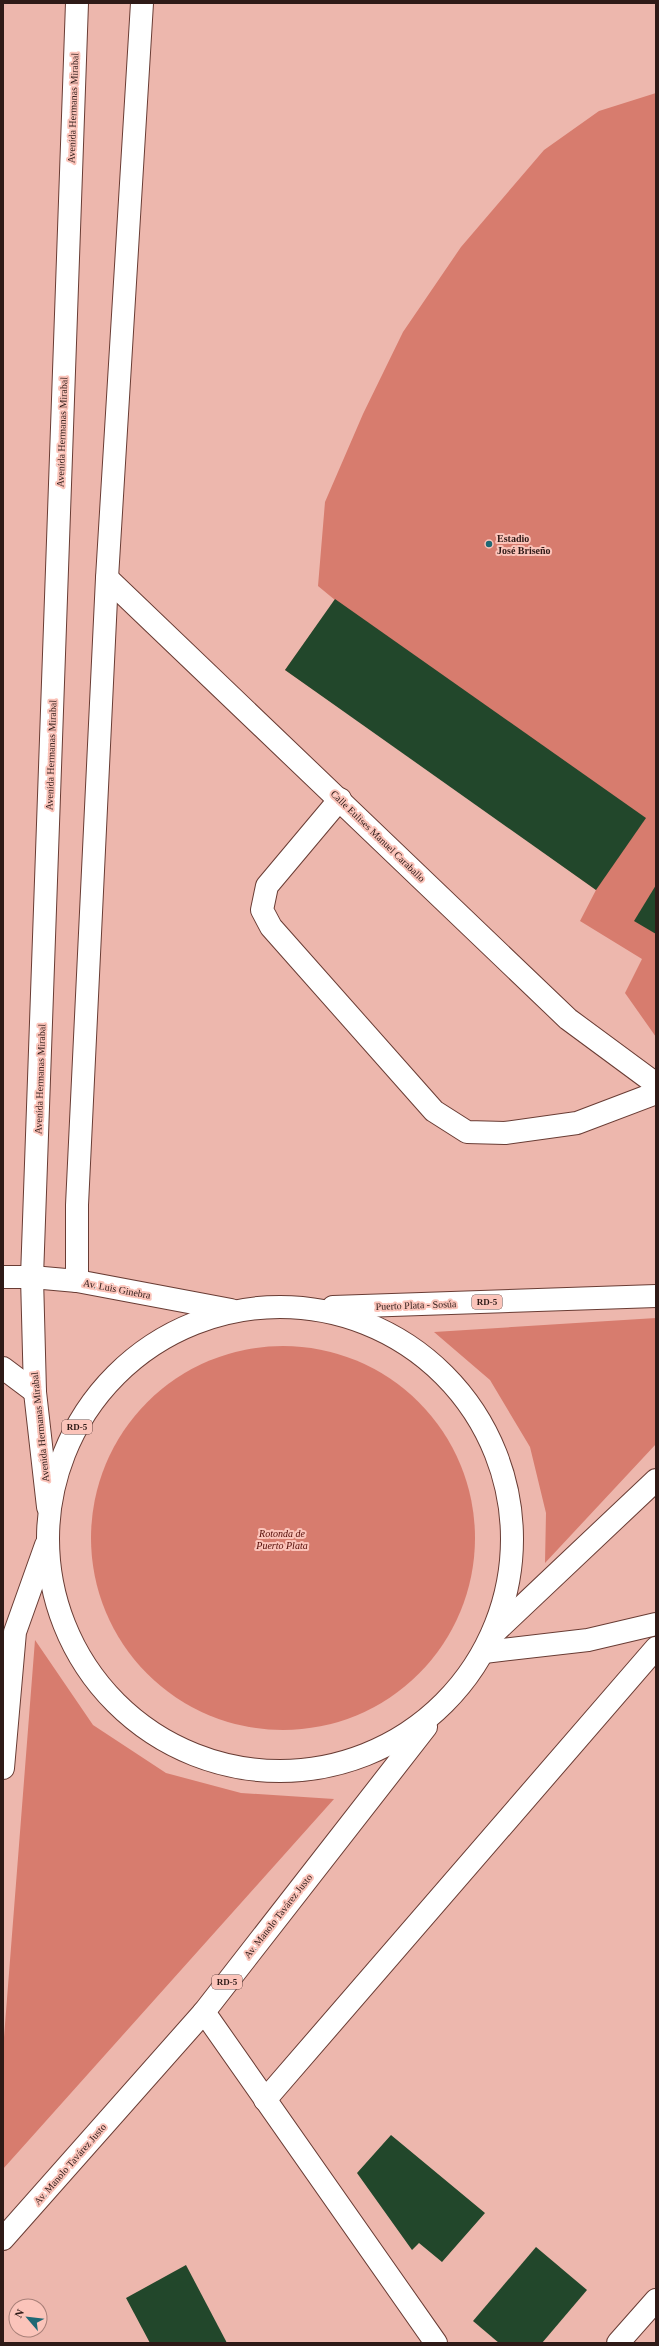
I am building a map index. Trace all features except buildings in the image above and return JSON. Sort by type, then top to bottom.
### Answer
[{"type":"main road","name":"Avenida Hermanas Mirabal","points":[[48,1507],[35,1392],[32,1277],[77,3]]},
{"type":"main road","points":[[77,1282],[77,1197],[107,578],[142,3]]},
{"type":"main road","name":"Calle Eulises Manuel Caraballo","points":[[107,578],[340,799],[568,1019],[656,1084]]},
{"type":"main road","points":[[340,799],[267,886],[262,910],[271,927],[434,1111],[467,1132],[505,1133],[577,1123],[656,1093]]},
{"type":"main road","name":"Av. Luis Ginebra","points":[[3,1277],[32,1277],[77,1282],[231,1310]]},
{"type":"main road","name":"Puerto Plata - Sosúa","points":[[319,1308],[656,1296]]},
{"type":"main road","name":"RD-5","points":[[274,1305],[319,1308],[385,1330],[443,1371],[485,1428],[509,1494],[512,1565],[494,1633],[484,1652],[436,1713],[371,1755],[298,1773],[222,1767],[152,1737],[96,1685],[60,1619],[46,1544],[48,1507],[69,1439],[109,1380],[165,1336],[231,1310],[274,1305]]},
{"type":"main road","points":[[3,1368],[35,1392]]},
{"type":"main road","name":"RD-5","points":[[494,1633],[656,1480]]},
{"type":"main road","name":"RD-5","points":[[3,1768],[15,1632],[46,1544]]},
{"type":"main road","points":[[484,1652],[588,1640],[656,1624]]},
{"type":"main road","points":[[265,2100],[656,1648]]},
{"type":"main road","name":"Av. Manolo Tavárez Justo","points":[[3,2239],[204,2012],[436,1713]]},
{"type":"main road","points":[[204,2012],[436,2343]]},
{"type":"main road","points":[[618,2343],[656,2300]]},
{"type":"green space","name":"Estadio José Briseño","points":[[656,93],[656,1037],[625,993],[642,959],[580,921],[596,890],[452,786],[285,670],[335,600],[318,586],[325,502],[363,414],[403,332],[461,247],[544,150],[599,111]]},
{"type":"green space","points":[[656,1318],[656,1444],[545,1563],[546,1513],[530,1447],[490,1380],[434,1332]]},
{"type":"green space","name":"Rotonda de Puerto Plata","points":[[283,1346],[320,1350],[339,1354],[356,1361],[390,1378],[419,1402],[443,1431],[452,1447],[467,1482],[474,1519],[475,1538],[471,1575],[467,1594],[460,1611],[443,1645],[419,1674],[390,1698],[374,1707],[339,1722],[302,1729],[283,1730],[246,1726],[227,1722],[210,1715],[176,1698],[147,1674],[123,1645],[114,1629],[99,1594],[92,1557],[91,1538],[95,1501],[99,1482],[106,1465],[123,1431],[147,1402],[176,1378],[192,1369],[227,1354],[264,1347]]},
{"type":"green space","points":[[35,1640],[93,1725],[166,1773],[241,1793],[334,1799],[3,2169],[3,2050]]},
{"type":"place","name":"Estadio José Briseño","points":[[489,544]]}]
